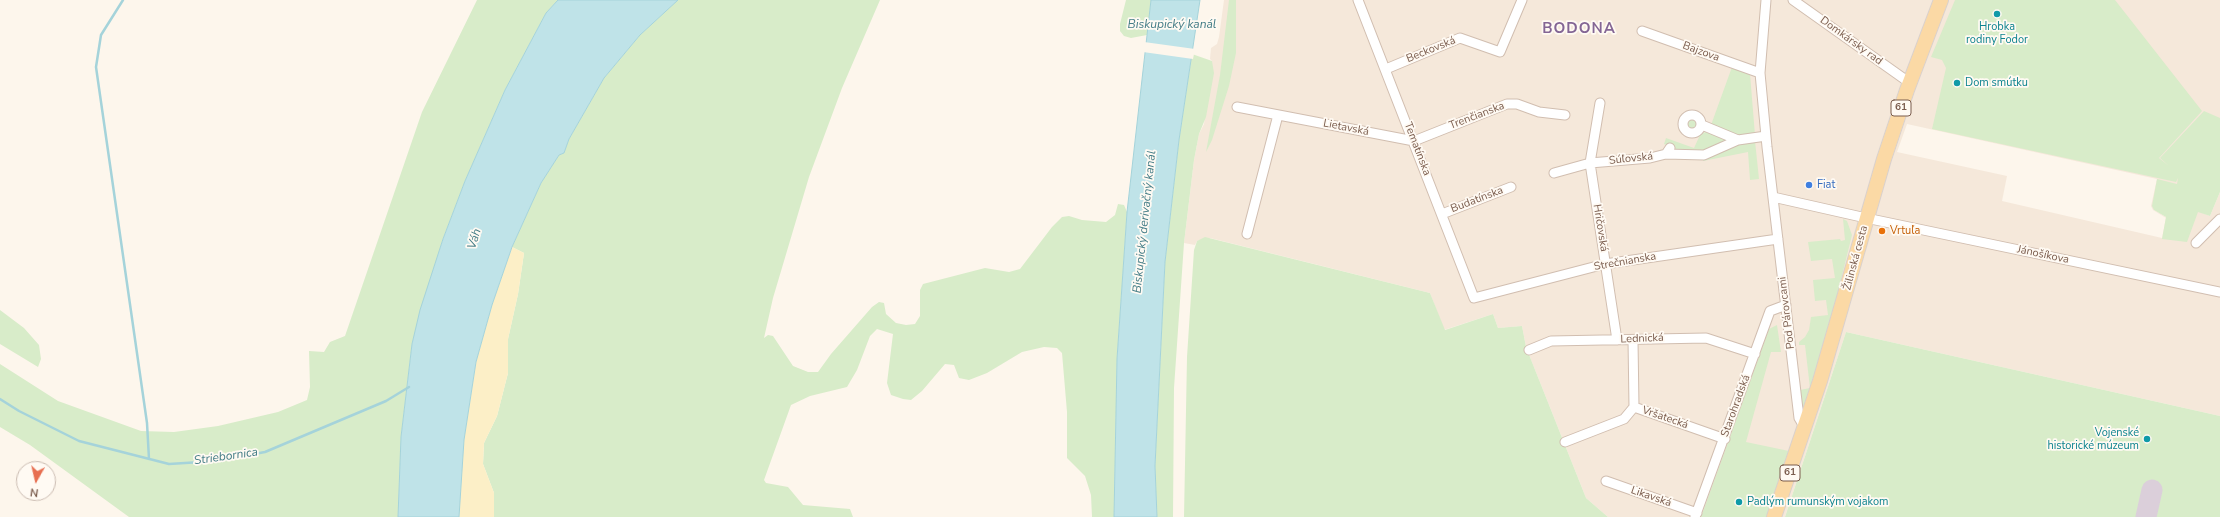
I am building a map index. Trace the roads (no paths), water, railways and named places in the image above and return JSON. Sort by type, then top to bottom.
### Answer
[{"type":"main road","name":"Žilinská cesta","points":[[1774,517],[1805,428],[1866,218],[1910,83],[1941,0]]},
{"type":"street","name":"Tematínska","points":[[1358,0],[1474,298]]},
{"type":"street","name":"Beckovská","points":[[1386,69],[1460,38],[1500,52],[1522,0]]},
{"type":"street","name":"Pod Párovcami","points":[[1766,0],[1760,74],[1799,418],[1805,428]]},
{"type":"street","name":"Domkársky rad","points":[[1793,0],[1910,83]]},
{"type":"street","name":"Bajzova","points":[[1642,31],[1760,74]]},
{"type":"street","points":[[1590,163],[1600,103]]},
{"type":"street","name":"Trenčianska","points":[[1414,141],[1507,104],[1517,104],[1539,112],[1564,115]]},
{"type":"street","name":"Lietavská","points":[[1237,107],[1414,141]]},
{"type":"street","points":[[1247,234],[1278,115]]},
{"type":"street","points":[[1702,125],[1738,140],[1766,136]]},
{"type":"street","name":"Súľovská","points":[[1554,173],[1590,163],[1650,158],[1668,151],[1704,155],[1738,140]]},
{"type":"street","name":"Hričovská","points":[[1590,163],[1617,340]]},
{"type":"street","name":"Budatínska","points":[[1442,214],[1511,187]]},
{"type":"street","points":[[1773,197],[1866,218]]},
{"type":"street","name":"Jánošíkova","points":[[1866,218],[2220,292]]},
{"type":"street","points":[[2196,243],[2220,219]]},
{"type":"street","name":"Strečnianska","points":[[1474,298],[1605,264],[1778,239]]},
{"type":"street","name":"Starohradská","points":[[1696,515],[1770,311],[1786,305]]},
{"type":"street","name":"Lednická","points":[[1529,350],[1551,341],[1706,338],[1755,354]]},
{"type":"street","points":[[1632,340],[1634,407]]},
{"type":"street","name":"Vršatecká","points":[[1565,442],[1624,419],[1634,407],[1724,439]]},
{"type":"street","name":"Likavská","points":[[1606,481],[1696,515]]},
{"type":"water","name":"Váh","points":[[558,0],[678,0],[640,35],[604,78],[569,139],[564,153],[559,155],[541,183],[512,247],[492,305],[476,362],[464,440],[459,517],[398,517],[401,437],[412,344],[420,310],[443,239],[465,181],[505,90],[546,13]]},
{"type":"water","name":"Biskupický kanál","points":[[1151,0],[1200,0],[1179,140],[1165,262],[1155,466],[1157,517],[1114,517],[1117,359],[1127,212]]},
{"type":"waterway","points":[[123,0],[101,35],[96,67],[147,423],[149,459]]},
{"type":"waterway","name":"Striebornica","points":[[0,399],[19,411],[79,441],[169,464],[217,461],[265,452],[386,401],[409,387]]},
{"type":"place","name":"Hrobka rodiny Fodor","points":[[1997,14]]},
{"type":"place","name":"Dom smútku","points":[[1957,83]]},
{"type":"place","name":"Fiat","points":[[1809,185]]},
{"type":"place","name":"Vrtuľa","points":[[1882,231]]},
{"type":"place","name":"Vojenské historické múzeum","points":[[2147,439]]},
{"type":"place","name":"Padlým rumunským vojakom","points":[[1739,502]]},
{"type":"district","name":"BODONA","points":[[1579,29]]},
{"type":"water label","name":"Biskupický derivačný kanál","points":[[1145,222]]}]
